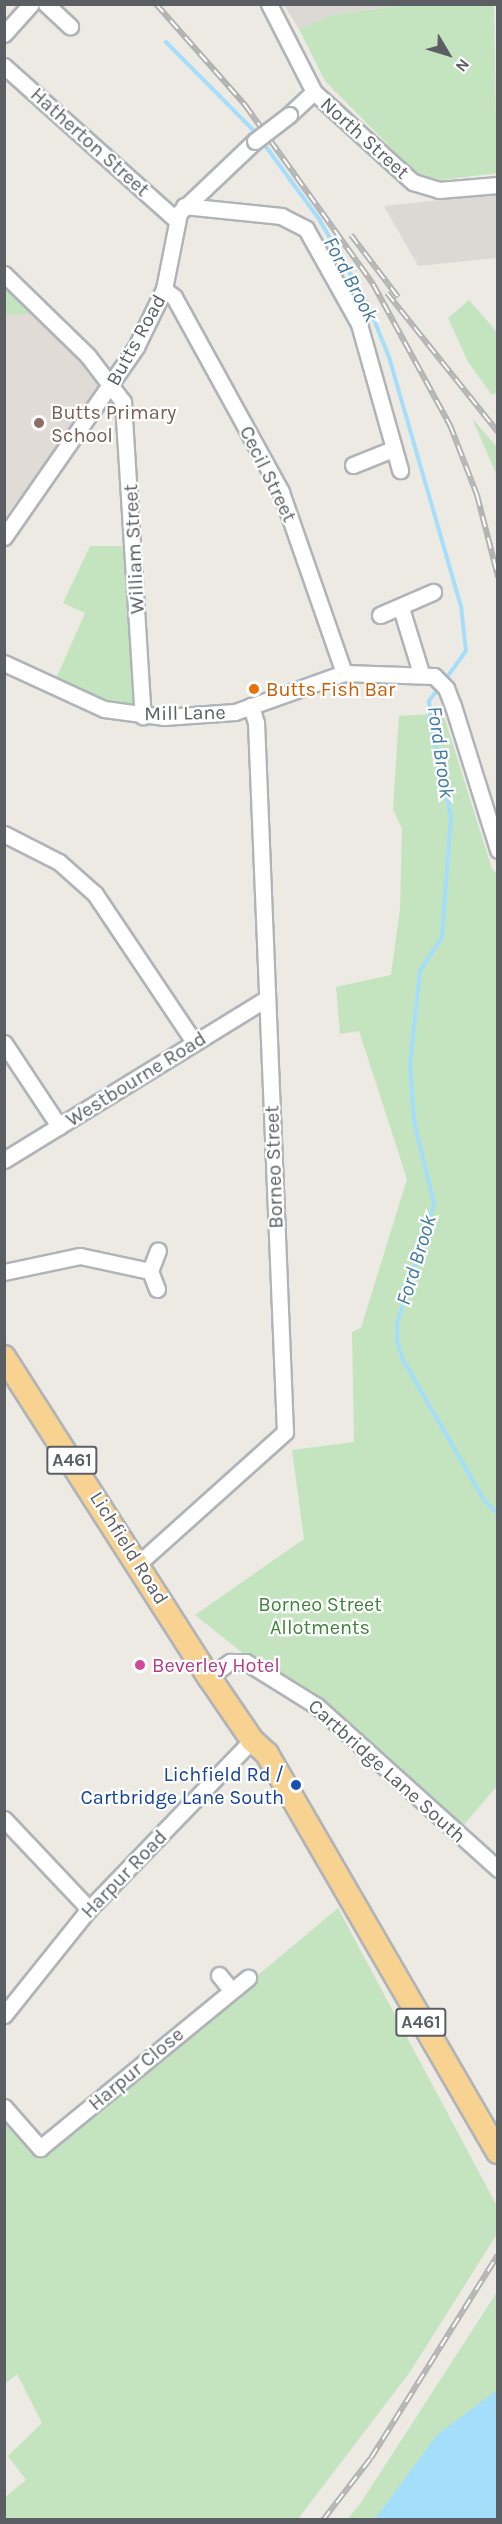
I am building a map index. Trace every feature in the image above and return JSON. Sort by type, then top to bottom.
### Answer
[{"type":"highway","name":"Lichfield Road","points":[[4,1357],[139,1563],[209,1677],[252,1740],[267,1754],[498,2152]]},
{"type":"street","points":[[4,34],[31,4]]},
{"type":"street","points":[[46,4],[70,26]]},
{"type":"street","points":[[269,4],[314,92]]},
{"type":"street","name":"Hatherton Street","points":[[4,66],[179,213]]},
{"type":"street","name":"North Street","points":[[179,213],[255,141],[314,92],[413,182],[439,190],[498,185]]},
{"type":"street","points":[[179,213],[281,216],[306,229],[359,324],[369,382],[400,470]]},
{"type":"street","name":"Butts Road","points":[[4,537],[54,460],[114,385],[164,289],[179,213]]},
{"type":"street","points":[[4,274],[114,385]]},
{"type":"street","name":"Cecil Street","points":[[164,289],[174,297],[281,492],[345,673]]},
{"type":"street","name":"William Street","points":[[114,385],[127,416],[143,716]]},
{"type":"street","points":[[353,465],[393,449]]},
{"type":"street","points":[[380,615],[401,608],[433,592]]},
{"type":"street","points":[[401,608],[427,675],[446,688],[498,850]]},
{"type":"street","name":"Mill Lane","points":[[4,663],[91,704],[143,716],[219,714],[251,706],[345,673],[427,675]]},
{"type":"street","name":"Borneo Street","points":[[139,1563],[285,1432],[267,998],[251,706]]},
{"type":"street","points":[[4,834],[59,862],[95,894],[194,1042]]},
{"type":"street","name":"Westbourne Road","points":[[4,1160],[267,998]]},
{"type":"street","points":[[4,1043],[58,1126]]},
{"type":"street","points":[[157,1289],[150,1271],[158,1250]]},
{"type":"street","points":[[4,1272],[80,1256],[150,1271]]},
{"type":"street","name":"Cartbridge Lane South","points":[[209,1677],[230,1662],[246,1662],[317,1706],[498,1869]]},
{"type":"street","name":"Harpur Road","points":[[4,2014],[88,1910],[252,1740]]},
{"type":"street","points":[[4,1819],[88,1910]]},
{"type":"street","points":[[219,1975],[231,1990]]},
{"type":"street","name":"Harpur Close","points":[[4,2106],[40,2148],[248,1978]]},
{"type":"shaded area","points":[[284,5],[406,5],[332,15],[299,29]]},
{"type":"shaded area","points":[[497,194],[497,258],[418,266],[384,206]]},
{"type":"shaded area","name":"Butts Primary School","points":[[5,286],[104,386],[5,517]]},
{"type":"green space","points":[[406,5],[494,5],[497,173],[441,180],[417,174],[325,81],[299,29],[332,15]]},
{"type":"green space","points":[[5,286],[32,314],[5,315]]},
{"type":"green space","points":[[469,300],[497,332],[497,392],[492,395],[468,362],[448,318]]},
{"type":"green space","points":[[472,418],[497,447],[497,476]]},
{"type":"green space","points":[[90,546],[126,546],[134,706],[127,708],[55,681],[85,613],[63,603]]},
{"type":"green space","name":"Borneo Street Allotments","points":[[443,713],[492,869],[497,873],[497,1786],[461,1828],[195,1615],[304,1539],[292,1450],[354,1442],[352,1332],[361,1328],[407,1179],[359,1031],[340,1034],[336,987],[391,975],[400,908],[402,829],[393,809],[399,716]]},
{"type":"green space","points":[[338,1908],[497,2206],[497,2234],[410,2372],[298,2519],[5,2519],[5,2497],[26,2480],[8,2456],[42,2423],[17,2374],[5,2384],[4,2122],[40,2158]]},
{"type":"green space","points":[[497,2292],[497,2519],[347,2520],[360,2504]]},
{"type":"water","points":[[497,2390],[497,2519],[375,2519],[437,2435]]},
{"type":"waterway","name":"Ford Brook","points":[[166,42],[257,134]]},
{"type":"waterway","name":"Ford Brook","points":[[261,140],[319,219],[368,305],[389,357],[461,606],[466,651],[444,681]]},
{"type":"waterway","name":"Ford Brook","points":[[439,688],[429,701],[431,722],[451,816],[442,937],[420,971],[410,1065],[414,1121],[434,1203],[397,1323],[397,1340],[402,1358],[484,1500],[498,1514]]},
{"type":"railway","points":[[156,4],[245,105],[373,284],[450,425],[477,495],[498,577]]},
{"type":"railway","points":[[351,235],[398,297]]},
{"type":"railway","points":[[387,293],[498,432]]},
{"type":"railway","points":[[323,2520],[371,2458],[498,2255]]},
{"type":"place","name":"Butts Primary School","points":[[39,423]]},
{"type":"place","name":"Butts Fish Bar","points":[[254,689]]},
{"type":"place","name":"Beverley Hotel","points":[[140,1665]]},
{"type":"place","name":"Lichfield Rd / Cartbridge Lane South","points":[[296,1785]]}]
